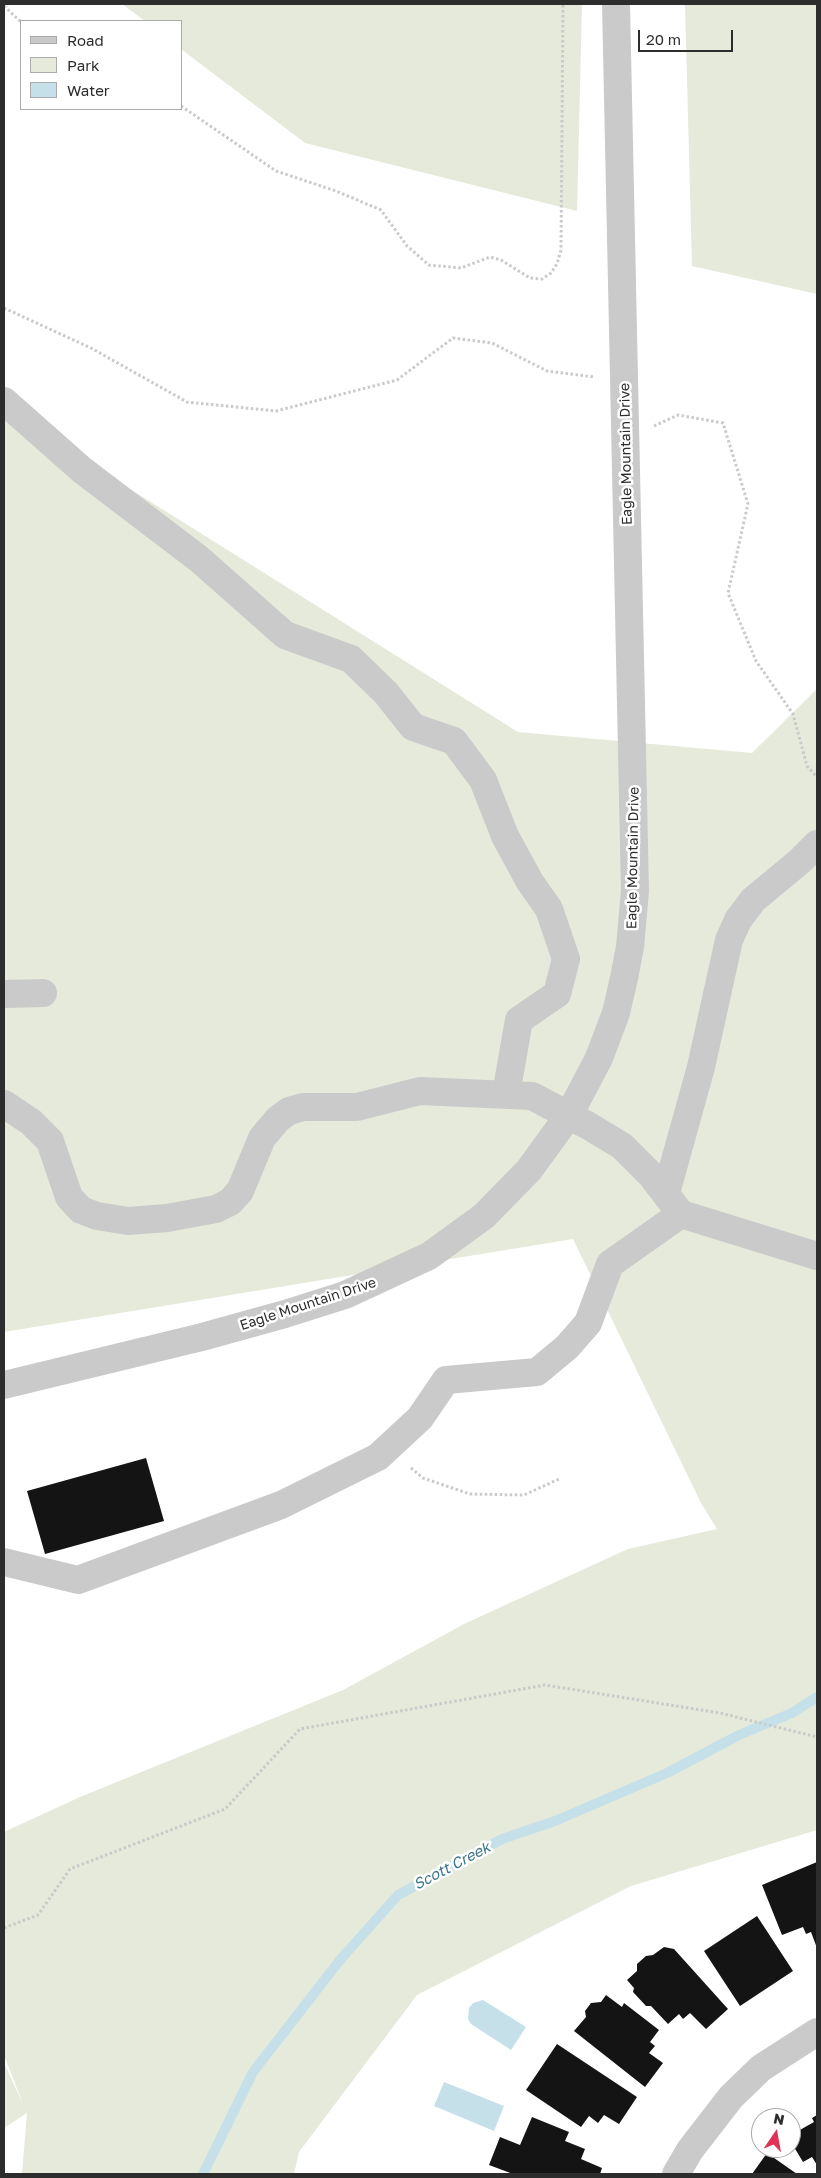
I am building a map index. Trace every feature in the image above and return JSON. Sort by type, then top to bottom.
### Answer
[{"type":"street","name":"Eagle Mountain Drive","points":[[4,1385],[202,1337],[285,1314],[345,1295],[429,1256],[484,1216],[529,1170],[569,1115],[585,1088],[609,1035],[624,978],[633,919],[635,837],[616,4]]},
{"type":"street","points":[[4,401],[82,470],[200,559],[285,635],[351,659],[386,693],[413,727],[454,741],[484,780],[505,836],[530,882],[549,909],[566,959],[557,994],[519,1020],[506,1094]]},
{"type":"street","points":[[4,1562],[78,1580],[281,1505],[378,1457],[420,1418],[446,1380],[537,1372],[567,1347],[588,1322],[610,1264],[674,1204],[701,1067],[729,940],[738,920],[753,900],[774,880],[800,861],[817,844]]},
{"type":"street","points":[[4,994],[43,993]]},
{"type":"street","points":[[4,1104],[31,1122],[50,1141],[69,1197],[81,1210],[97,1216],[128,1221],[167,1218],[216,1209],[230,1202],[240,1191],[262,1138],[278,1119],[289,1111],[303,1107],[357,1107],[420,1091],[532,1096],[622,1146],[674,1204],[817,1256]]},
{"type":"street","points":[[676,2174],[695,2143],[731,2097],[761,2068],[817,2032]]},
{"type":"path","points":[[182,107],[276,171],[336,190],[381,210],[407,246],[429,265],[461,268],[490,257],[501,260],[530,278],[542,279],[558,264],[561,250],[563,4]]},
{"type":"path","points":[[4,6],[20,21]]},
{"type":"path","points":[[4,308],[91,348],[187,402],[276,411],[397,380],[453,338],[492,343],[547,371],[625,380]]},
{"type":"path","points":[[626,437],[678,416],[722,423],[748,504],[728,593],[756,661],[793,714],[807,766],[817,777]]},
{"type":"path","points":[[387,1449],[423,1478],[470,1494],[524,1495],[560,1479]]},
{"type":"path","points":[[4,1928],[38,1915],[70,1869],[225,1809],[300,1729],[544,1686],[720,1713],[817,1737]]},
{"type":"green space","points":[[122,4],[582,4],[577,211],[305,143],[182,50],[182,20],[144,20]]},
{"type":"green space","points":[[685,4],[817,4],[817,294],[692,266]]},
{"type":"green space","points":[[4,410],[518,732],[752,753],[817,689],[817,1830],[631,1886],[417,1995],[299,2152],[294,2174],[22,2174],[27,2113],[4,2128],[4,2063],[23,2104],[4,2055],[4,1832],[80,1797],[343,1690],[466,1623],[628,1549],[717,1529],[701,1503],[573,1239],[4,1332]]},
{"type":"water","points":[[483,2000],[526,2027],[511,2050],[471,2024],[468,2019],[469,2008],[473,2003]]},
{"type":"water","points":[[444,2082],[504,2106],[494,2131],[434,2106]]},
{"type":"building","points":[[146,1458],[164,1521],[45,1554],[27,1491]]},
{"type":"building","points":[[817,1862],[817,1948],[811,1932],[806,1934],[803,1927],[782,1935],[762,1885]]},
{"type":"building","points":[[757,1916],[793,1971],[740,2006],[704,1951]]},
{"type":"building","points":[[664,1947],[674,1949],[728,2009],[706,2029],[690,2013],[683,2019],[679,2014],[668,2024],[651,2006],[646,2006],[633,1992],[634,1988],[627,1980],[637,1971],[637,1964],[646,1956],[653,1955]]},
{"type":"building","points":[[606,1995],[622,2007],[624,2003],[659,2030],[650,2042],[655,2046],[649,2053],[663,2063],[645,2087],[574,2031],[586,2017],[585,2011],[591,2003],[601,2002]]},
{"type":"building","points":[[557,2044],[637,2097],[619,2124],[604,2115],[598,2123],[589,2116],[581,2127],[526,2090]]},
{"type":"building","points":[[817,2115],[817,2165],[812,2157],[803,2162],[801,2158],[801,2129],[814,2122],[812,2118]]},
{"type":"building","points":[[532,2117],[569,2132],[565,2141],[585,2149],[581,2159],[602,2168],[600,2174],[513,2174],[489,2165],[500,2137],[520,2145]]},
{"type":"building","points":[[763,2158],[774,2158],[797,2174],[752,2174]]},
{"type":"waterway","name":"Scott Creek","points":[[203,2174],[253,2072],[340,1960],[398,1895],[502,1839],[555,1821],[667,1773],[739,1735],[792,1713],[817,1697]]}]
